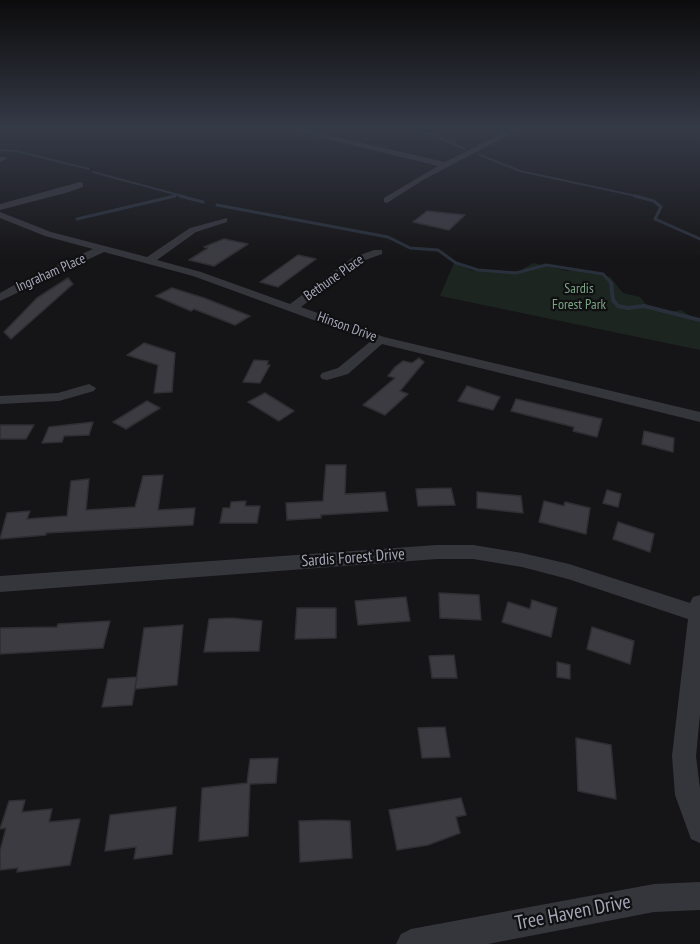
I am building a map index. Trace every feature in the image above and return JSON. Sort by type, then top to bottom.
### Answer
[{"type":"street","points":[[387,200],[403,188],[433,172]]},
{"type":"street","points":[[0,207],[80,185]]},
{"type":"street","name":"Hinson Drive","points":[[0,215],[24,226],[197,274],[380,340],[700,417]]},
{"type":"street","points":[[148,261],[193,230],[224,220]]},
{"type":"street","name":"Ingraham Place","points":[[0,298],[22,285],[102,249]]},
{"type":"street","name":"Bethune Place","points":[[292,308],[356,260],[378,252]]},
{"type":"street","points":[[327,376],[343,371],[380,340]]},
{"type":"street","points":[[0,400],[59,397],[89,388]]},
{"type":"street","name":"Sardis Forest Drive","points":[[0,584],[437,552],[473,552],[514,558],[700,608]]},
{"type":"street","points":[[700,608],[684,756],[688,795],[700,830]]},
{"type":"street","name":"Tree Haven Drive","points":[[411,944],[654,898],[700,896]]},
{"type":"green space","name":"Sardis Forest Park","points":[[454,263],[473,271],[520,271],[533,263],[567,271],[579,269],[610,277],[623,293],[640,297],[650,309],[664,313],[681,310],[700,322],[700,350],[440,296]]},
{"type":"building","points":[[427,211],[465,215],[449,230],[413,222]]},
{"type":"building","points":[[224,239],[248,244],[214,266],[189,260],[208,248],[204,247]]},
{"type":"building","points":[[298,255],[316,259],[278,287],[260,282]]},
{"type":"building","points":[[68,278],[73,284],[11,339],[4,332],[37,298]]},
{"type":"building","points":[[172,288],[250,316],[235,325],[194,309],[191,311],[156,296]]},
{"type":"building","points":[[144,343],[175,353],[172,392],[154,393],[158,365],[127,355]]},
{"type":"building","points":[[419,358],[424,362],[400,391],[408,394],[385,415],[363,405],[395,378],[388,376],[395,367],[403,361],[412,363]]},
{"type":"building","points":[[254,360],[268,361],[267,365],[270,365],[260,383],[243,382]]},
{"type":"building","points":[[467,386],[500,397],[493,410],[458,401]]},
{"type":"building","points":[[265,393],[294,411],[279,421],[248,402]]},
{"type":"building","points":[[516,399],[602,419],[597,437],[573,431],[574,427],[511,411]]},
{"type":"building","points":[[147,401],[160,408],[126,429],[113,422]]},
{"type":"building","points":[[93,422],[89,435],[64,436],[62,442],[42,443],[49,427]]},
{"type":"building","points":[[0,425],[34,425],[26,439],[0,439]]},
{"type":"building","points":[[644,431],[674,438],[673,452],[642,444]]},
{"type":"building","points":[[326,465],[346,465],[345,494],[385,492],[388,511],[321,515],[321,518],[287,520],[286,503],[323,501]]},
{"type":"building","points":[[163,475],[158,510],[195,508],[193,525],[46,533],[46,535],[0,539],[7,513],[30,511],[27,519],[67,516],[71,481],[89,479],[86,510],[135,507],[143,476]]},
{"type":"building","points":[[451,488],[455,505],[418,506],[416,489]]},
{"type":"building","points":[[607,490],[621,494],[618,507],[603,503]]},
{"type":"building","points":[[477,492],[521,496],[523,513],[477,508]]},
{"type":"building","points":[[246,501],[245,506],[260,506],[257,523],[220,523],[223,508],[230,508],[231,502]]},
{"type":"building","points":[[544,501],[564,506],[565,502],[590,508],[586,534],[539,522]]},
{"type":"building","points":[[618,522],[654,534],[650,552],[613,539]]},
{"type":"building","points":[[439,593],[479,595],[481,620],[440,618]]},
{"type":"building","points":[[406,597],[410,621],[358,625],[355,601]]},
{"type":"building","points":[[532,600],[557,608],[551,637],[502,622],[508,602],[530,609]]},
{"type":"building","points":[[297,608],[336,608],[336,638],[295,639]]},
{"type":"building","points":[[231,618],[262,621],[259,651],[204,652],[209,619]]},
{"type":"building","points":[[110,621],[103,648],[0,654],[0,628],[57,627],[58,624]]},
{"type":"building","points":[[183,625],[177,685],[135,689],[144,628]]},
{"type":"building","points":[[592,627],[634,641],[630,664],[587,649]]},
{"type":"building","points":[[454,655],[457,678],[432,678],[429,656]]},
{"type":"building","points":[[557,662],[570,665],[570,679],[557,677]]},
{"type":"building","points":[[137,677],[132,705],[102,707],[108,679]]},
{"type":"building","points":[[445,727],[450,757],[422,758],[418,728]]},
{"type":"building","points":[[576,738],[611,745],[616,799],[578,791]]},
{"type":"building","points":[[278,758],[276,783],[250,784],[248,836],[199,841],[202,788],[247,783],[250,759]]},
{"type":"building","points":[[461,798],[466,815],[456,817],[460,833],[428,845],[397,850],[389,810]]},
{"type":"building","points":[[25,800],[22,812],[52,809],[49,822],[80,819],[70,865],[17,872],[18,868],[0,870],[0,851],[6,828],[0,829],[9,801]]},
{"type":"building","points":[[176,807],[172,854],[134,859],[136,847],[105,851],[110,815]]},
{"type":"building","points":[[299,821],[350,821],[352,858],[300,862]]},
{"type":"waterway","points":[[93,172],[186,197]]},
{"type":"waterway","points":[[525,172],[641,197]]},
{"type":"waterway","points":[[77,219],[175,196],[170,197]]},
{"type":"waterway","points":[[180,196],[203,202]]},
{"type":"waterway","points":[[635,196],[654,201],[661,207],[655,219],[700,239]]},
{"type":"waterway","points":[[217,205],[388,237],[410,248],[438,250],[456,263],[478,270],[516,273],[546,265],[603,274],[612,284]]},
{"type":"waterway","points":[[611,283],[613,300],[618,306],[628,308],[644,306],[700,320]]}]
